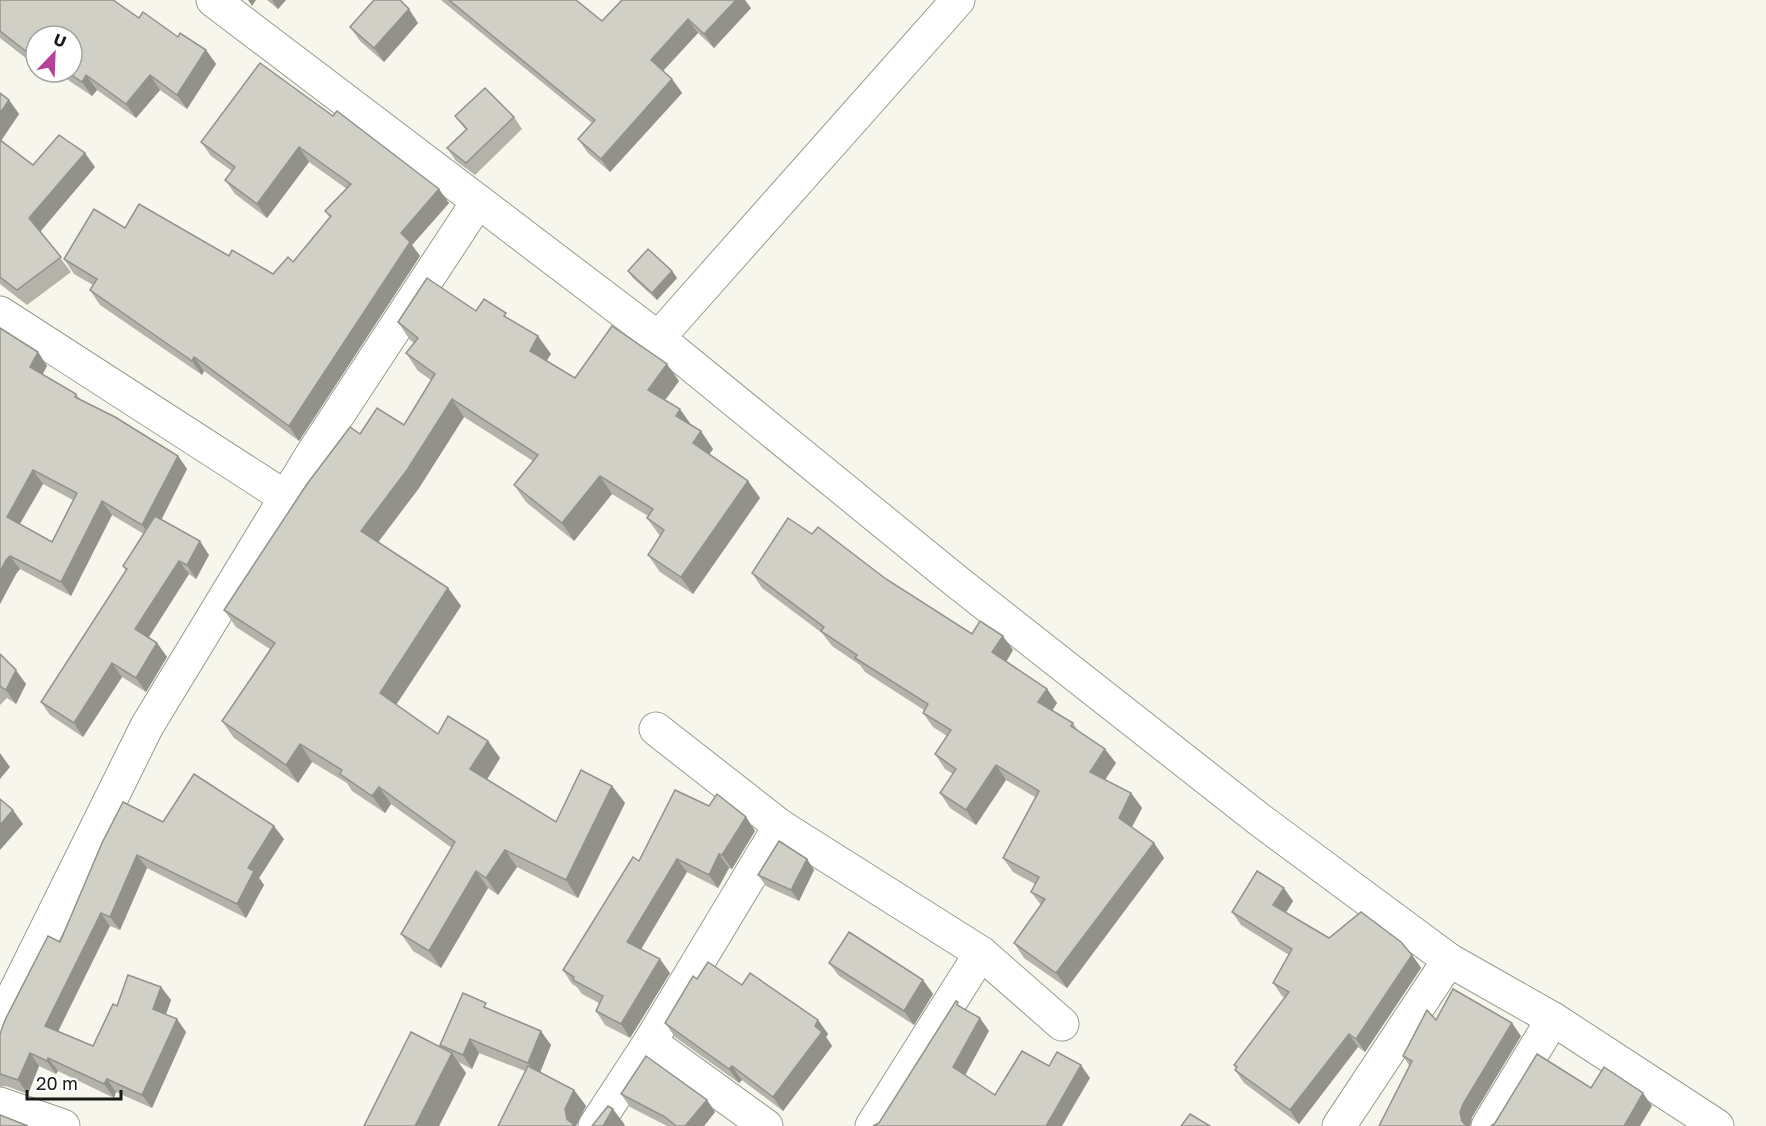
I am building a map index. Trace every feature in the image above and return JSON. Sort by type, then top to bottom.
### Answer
[{"type":"street","points":[[213,0],[658,339],[956,581],[1260,820],[1449,960],[1553,1019],[1716,1126]]},
{"type":"street","points":[[658,339],[958,0]]},
{"type":"street","points":[[0,1023],[147,726],[285,497],[477,203]]},
{"type":"street","points":[[0,313],[285,497]]},
{"type":"street","points":[[656,729],[780,826],[981,953],[1062,1024]]},
{"type":"street","points":[[595,1126],[650,1042],[780,826]]},
{"type":"street","points":[[872,1126],[981,953]]},
{"type":"street","points":[[1339,1126],[1449,960]]},
{"type":"street","points":[[1488,1126],[1553,1019]]},
{"type":"street","points":[[650,1042],[766,1126]]},
{"type":"street","points":[[0,1104],[63,1126]]},
{"type":"building","points":[[0,0],[113,0],[139,18],[143,12],[178,37],[180,33],[206,50],[177,95],[150,75],[126,104],[86,75],[84,78],[84,24],[24,24],[24,50],[0,31]]},
{"type":"building","points":[[374,0],[400,0],[409,9],[374,48],[350,27]]},
{"type":"building","points":[[449,0],[576,0],[602,21],[622,0],[736,0],[704,34],[688,19],[651,60],[672,79],[601,159],[578,139],[595,120]]},
{"type":"building","points":[[260,63],[333,116],[337,111],[439,189],[401,233],[410,242],[289,426],[194,357],[192,361],[90,290],[97,279],[64,259],[94,209],[125,228],[139,204],[229,256],[232,250],[273,274],[288,257],[293,262],[331,216],[325,211],[351,184],[299,147],[257,204],[225,180],[235,167],[201,142]]},
{"type":"building","points":[[485,88],[514,117],[466,163],[447,148],[467,129],[455,116]]},
{"type":"building","points":[[0,93],[9,100],[0,113]]},
{"type":"building","points":[[59,135],[85,153],[29,218],[61,257],[17,290],[0,277],[0,140],[33,165]]},
{"type":"building","points":[[648,249],[672,271],[652,293],[628,271]]},
{"type":"building","points":[[427,278],[476,311],[484,299],[506,313],[504,316],[538,336],[530,351],[575,378],[612,326],[667,364],[648,390],[680,409],[676,416],[701,431],[693,443],[748,481],[681,577],[648,555],[664,530],[647,518],[653,509],[600,476],[562,523],[514,485],[538,455],[452,399],[407,470],[361,531],[448,588],[380,693],[438,734],[448,716],[488,741],[470,769],[556,822],[581,770],[612,786],[566,880],[505,850],[486,878],[476,871],[429,951],[401,934],[455,842],[379,787],[372,796],[340,774],[342,770],[300,744],[286,765],[222,721],[275,643],[224,610],[307,484],[350,427],[360,434],[377,408],[404,425],[435,374],[406,353],[418,338],[398,322]]},
{"type":"building","points":[[0,328],[38,352],[30,367],[76,394],[75,397],[115,417],[178,456],[142,525],[102,501],[61,582],[10,556],[0,572]],"holes":[[[33,470],[77,493],[52,542],[7,517]]]},
{"type":"building","points":[[155,516],[200,541],[187,565],[179,561],[135,629],[157,643],[136,678],[112,663],[74,723],[41,702],[127,569],[123,566]]},
{"type":"building","points":[[788,518],[812,534],[818,527],[886,579],[972,634],[980,621],[1003,636],[992,652],[1047,689],[1038,702],[1073,723],[1071,726],[1105,749],[1090,772],[1131,793],[1119,818],[1154,843],[1056,973],[1014,943],[1045,899],[1031,892],[1039,877],[1003,858],[1039,791],[996,765],[966,810],[940,793],[956,769],[935,754],[951,730],[923,713],[928,704],[855,658],[857,655],[821,631],[824,627],[752,573]]},
{"type":"building","points":[[0,654],[16,670],[6,690],[0,686]]},
{"type":"building","points":[[194,774],[274,826],[248,868],[254,871],[237,904],[137,855],[110,917],[101,913],[45,1026],[93,1046],[113,1004],[117,1006],[128,975],[161,987],[153,1009],[177,1019],[142,1095],[107,1079],[104,1084],[48,1058],[47,1061],[30,1053],[18,1080],[0,1074],[0,1034],[5,1020],[48,936],[60,942],[102,843],[123,802],[163,822]]},
{"type":"building","points":[[675,790],[709,806],[717,794],[746,817],[722,855],[719,854],[709,875],[677,859],[627,942],[660,959],[621,1024],[596,1011],[603,996],[573,980],[574,977],[563,970],[633,857],[639,861]]},
{"type":"building","points":[[0,799],[13,810],[0,825]]},
{"type":"building","points":[[779,841],[807,859],[791,890],[758,875]]},
{"type":"building","points":[[1257,871],[1284,888],[1273,905],[1329,938],[1361,912],[1401,942],[1412,955],[1356,1039],[1349,1034],[1290,1110],[1235,1070],[1237,1067],[1234,1065],[1289,992],[1273,983],[1292,949],[1232,912]]},
{"type":"building","points":[[849,932],[923,980],[904,1011],[829,963]]},
{"type":"building","points":[[708,962],[742,985],[750,973],[818,1020],[815,1026],[822,1032],[773,1097],[732,1066],[729,1069],[665,1023],[693,976],[697,979]]},
{"type":"building","points":[[1453,989],[1512,1023],[1463,1104],[1460,1112],[1462,1121],[1467,1126],[1379,1126],[1412,1061],[1403,1056],[1427,1010],[1436,1020]]},
{"type":"building","points":[[463,993],[486,1003],[484,1007],[541,1031],[528,1063],[470,1039],[463,1055],[440,1045]]},
{"type":"building","points":[[956,1001],[957,1005],[980,1018],[953,1067],[995,1095],[1022,1051],[1049,1066],[1057,1052],[1081,1065],[1046,1126],[873,1126],[879,1123]]},
{"type":"building","points":[[411,1032],[452,1053],[415,1126],[364,1126]]},
{"type":"building","points":[[1537,1054],[1591,1088],[1604,1067],[1643,1093],[1624,1126],[1491,1126]]},
{"type":"building","points":[[646,1056],[707,1100],[685,1126],[676,1126],[665,1117],[621,1094]]},
{"type":"building","points":[[528,1066],[574,1090],[565,1109],[567,1119],[575,1126],[498,1126]]},
{"type":"building","points":[[608,1106],[613,1109],[603,1126],[592,1126]]},
{"type":"building","points":[[1190,1114],[1210,1126],[1181,1126]]},
{"type":"building","points":[[0,1115],[28,1126],[0,1126]]}]
